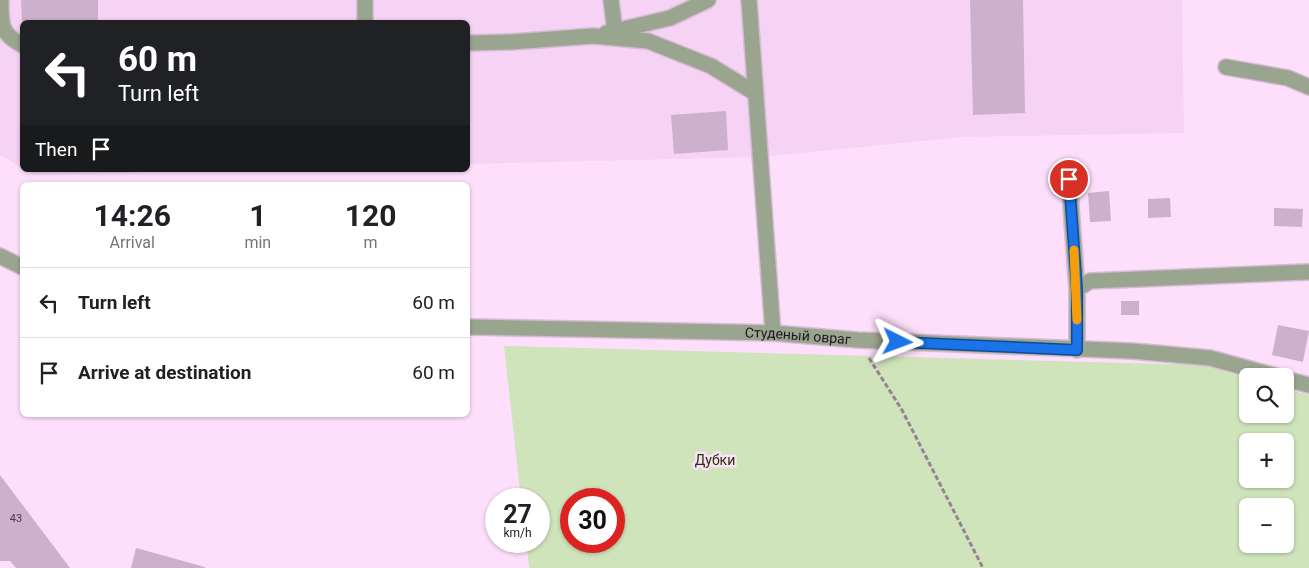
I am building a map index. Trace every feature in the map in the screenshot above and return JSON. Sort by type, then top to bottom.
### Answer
[{"type":"street","points":[[1,0],[2,27],[11,39],[20,43]]},
{"type":"street","points":[[364,0],[365,20]]},
{"type":"street","points":[[611,0],[615,31]]},
{"type":"street","points":[[470,43],[593,36],[670,18],[708,0]]},
{"type":"street","points":[[749,0],[774,333]]},
{"type":"street","points":[[593,36],[648,41],[711,66],[755,93]]},
{"type":"street","points":[[1226,67],[1288,78],[1309,87]]},
{"type":"street","points":[[1069,179],[1077,289],[1077,350]]},
{"type":"street","points":[[0,256],[20,266]]},
{"type":"street","points":[[1077,289],[1090,281],[1309,272]]},
{"type":"street","name":"Студеный овраг","points":[[470,327],[774,333],[858,340],[1132,351],[1210,358],[1247,368]]},
{"type":"street","points":[[1294,382],[1309,386]]},
{"type":"path","points":[[858,340],[902,410],[984,568]]},
{"type":"shaded area","points":[[0,0],[1182,0],[1184,133],[963,137],[760,157],[470,164],[470,20],[20,20],[20,167],[0,155]]},
{"type":"shaded area","points":[[30,172],[147,172],[35,175]]},
{"type":"green space","name":"Дубки","points":[[504,346],[1202,365],[1239,376],[1239,423],[1294,423],[1294,391],[1309,395],[1309,568],[529,568],[527,553],[550,553],[550,488],[520,488]]},
{"type":"building","points":[[21,0],[98,0],[98,20],[22,20]]},
{"type":"building","points":[[970,0],[1023,0],[1025,113],[973,115]]},
{"type":"building","points":[[726,111],[728,150],[674,154],[671,115]]},
{"type":"building","points":[[1109,191],[1111,221],[1090,222],[1088,193]]},
{"type":"building","points":[[1170,198],[1171,217],[1148,218],[1148,199]]},
{"type":"building","points":[[1274,208],[1303,209],[1302,227],[1274,226]]},
{"type":"building","points":[[1121,301],[1139,301],[1139,315],[1121,315]]},
{"type":"building","points":[[1278,325],[1309,331],[1303,362],[1272,355]]},
{"type":"building","points":[[0,475],[70,568],[16,568],[10,561],[0,561]]},
{"type":"building","points":[[136,548],[205,567],[205,568],[131,568]]},
{"type":"slow traffic","points":[[1074,250],[1077,320]]},
{"type":"route","points":[[898,342],[1077,350],[1077,289],[1069,179]]}]
